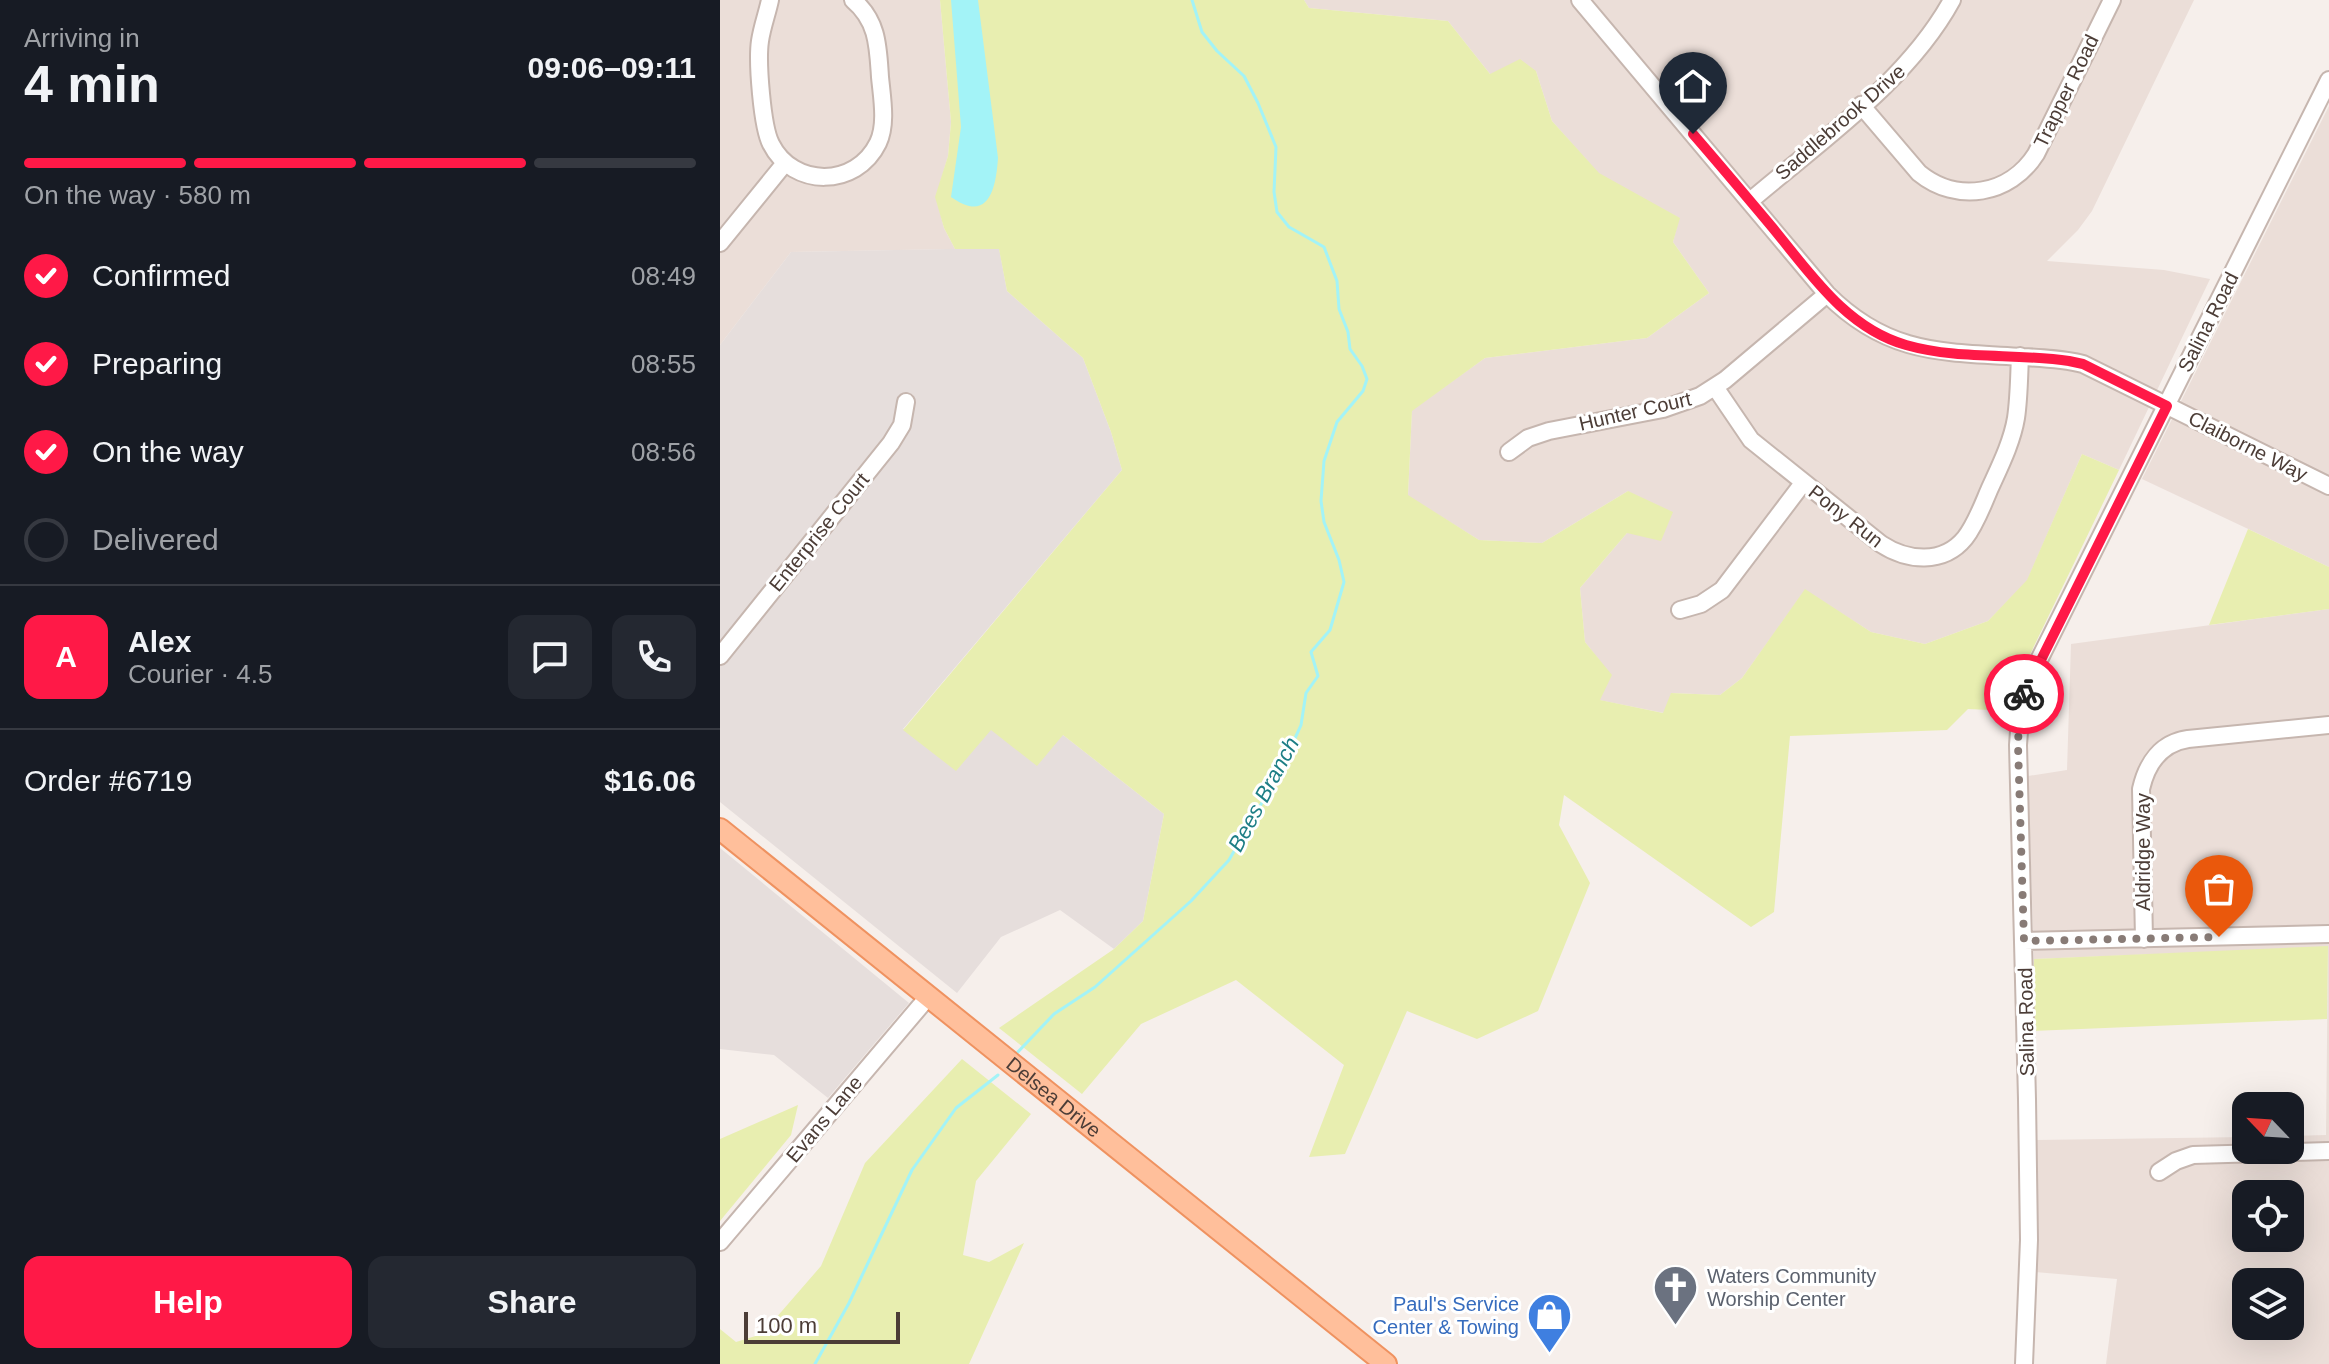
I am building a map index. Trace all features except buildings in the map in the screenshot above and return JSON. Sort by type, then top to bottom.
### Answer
[{"type":"main road","name":"Delsea Drive","points":[[720,829],[1386,1364]]},
{"type":"street","points":[[770,0],[759,50],[764,118],[770,142],[785,163],[808,176],[830,178],[851,172],[866,161],[879,142],[883,122],[877,35],[868,16],[853,0]]},
{"type":"street","name":"Claiborne Way","points":[[1580,0],[1827,294],[1867,327],[1906,345],[1935,351],[2053,358],[2083,364],[2329,486]]},
{"type":"street","name":"Saddlebrook Drive","points":[[1750,201],[1911,59],[1952,0]]},
{"type":"street","name":"Trapper Road","points":[[1861,105],[1919,173],[1931,182],[1946,189],[1968,192],[2001,186],[2024,170],[2036,154],[2112,0]]},
{"type":"street","name":"Salina Road","points":[[2024,1364],[2029,1240],[2018,745],[2021,704],[2038,662],[2329,80]]},
{"type":"street","points":[[720,243],[785,163]]},
{"type":"street","name":"Hunter Court","points":[[1509,452],[1528,438],[1549,431],[1663,409],[1700,396],[1827,294]]},
{"type":"street","name":"Pony Run","points":[[1715,387],[1751,440],[1803,483],[1881,544],[1900,555],[1932,558],[1966,537],[2010,441],[2016,418],[2020,356]]},
{"type":"street","name":"Enterprise Court","points":[[720,656],[891,443],[902,425],[906,402]]},
{"type":"street","points":[[1680,610],[1701,604],[1722,590],[1803,483]]},
{"type":"street","name":"Aldridge Way","points":[[2144,939],[2141,789],[2148,767],[2158,754],[2168,745],[2188,739],[2329,725]]},
{"type":"street","points":[[2024,941],[2329,934]]},
{"type":"street","name":"Evans Lane","points":[[720,1242],[928,997]]},
{"type":"street","points":[[2159,1172],[2193,1155],[2329,1151]]},
{"type":"shaded area","points":[[720,0],[940,0],[951,122],[948,156],[936,197],[944,228],[955,249],[791,252],[720,345]]},
{"type":"shaded area","points":[[1304,0],[2194,0],[2092,211],[2047,261],[2164,270],[2210,279],[2119,470],[2082,454],[2027,581],[1988,621],[1925,644],[1871,632],[1805,590],[1742,678],[1720,695],[1672,693],[1664,713],[1599,700],[1611,675],[1585,642],[1580,588],[1627,533],[1628,491],[1542,543],[1479,540],[1408,496],[1412,410],[1485,358],[1647,338],[1709,293],[1673,242],[1679,218],[1599,174],[1552,121],[1536,71],[1490,74],[1448,21],[1309,8]]},
{"type":"shaded area","points":[[2329,106],[2329,567],[2142,479]]},
{"type":"shaded area","points":[[999,248],[1007,291],[1083,358],[1122,470],[903,729],[1063,735],[1164,814],[1143,921],[1114,949],[1060,910],[1001,937],[957,993],[720,802],[720,345],[791,252]]},
{"type":"shaded area","points":[[2329,609],[2329,1364],[2106,1364],[2117,1279],[2035,1272],[2037,1140],[2232,1137],[2232,1164],[2304,1164],[2304,1136],[2326,1135],[2328,947],[2034,959],[2028,776],[2067,770],[2071,644]]},
{"type":"shaded area","points":[[720,848],[909,1003],[828,1098],[774,1055],[720,1049]]},
{"type":"green space","points":[[940,0],[1304,0],[1309,8],[1448,21],[1490,74],[1520,59],[1536,71],[1552,121],[1599,173],[1680,218],[1673,242],[1709,293],[1647,338],[1485,358],[1412,411],[1408,495],[1479,540],[1542,543],[1628,491],[1673,512],[1661,541],[1627,533],[1580,588],[1585,642],[1612,675],[1600,700],[1663,713],[1671,693],[1720,695],[1742,678],[1805,589],[1871,632],[1925,644],[1988,621],[2027,580],[2082,454],[2119,470],[2022,671],[2010,711],[1968,709],[1947,730],[1790,736],[1774,912],[1751,927],[1564,795],[1559,825],[1590,883],[1538,1011],[1477,1039],[1407,1011],[1345,1154],[1309,1157],[1344,1065],[1236,980],[1141,1024],[1082,1094],[999,1028],[1114,949],[1143,921],[1164,814],[1063,735],[1037,766],[991,730],[956,771],[903,730],[1122,470],[1083,358],[1007,291],[999,249],[955,249],[944,228],[935,197],[948,156],[951,122]]},
{"type":"green space","points":[[2248,529],[2329,567],[2329,609],[2209,625]]},
{"type":"green space","points":[[2328,946],[2327,1019],[2031,1031],[2034,959]]},
{"type":"green space","points":[[962,1059],[1031,1114],[976,1181],[963,1255],[989,1262],[1024,1243],[969,1364],[720,1364],[720,1329],[736,1342],[762,1334],[821,1266],[865,1163]]},
{"type":"green space","points":[[798,1105],[791,1135],[720,1221],[720,1139]]},
{"type":"water","points":[[951,0],[978,0],[998,158],[992,191],[988,199],[974,207],[951,197],[961,127]]},
{"type":"waterway","name":"Bees Branch","points":[[1017,1053],[1054,1014],[1095,987],[1191,901],[1229,860],[1279,773],[1301,725],[1306,693],[1318,676],[1311,652],[1330,630],[1344,582],[1324,522],[1321,501],[1324,461],[1337,422],[1363,391],[1367,379],[1350,349],[1348,332],[1339,309],[1337,281],[1324,247],[1289,227],[1277,212],[1274,192],[1276,147],[1258,103],[1244,76],[1202,32],[1192,0]]},
{"type":"waterway","name":"Bees Branch","points":[[815,1364],[849,1303],[912,1170],[956,1108],[998,1075]]},
{"type":"way so far","points":[[2024,694],[2018,745],[2024,941],[2219,937]]},
{"type":"place","name":"Waters Community Worship Center","points":[[1676,1326]]},
{"type":"place","name":"Paul's Service Center & Towing","points":[[1550,1354]]},
{"type":"route","points":[[1693,134],[1827,294],[1853,318],[1879,334],[1906,345],[1935,351],[2053,358],[2083,364],[2167,406],[2024,694]]}]
